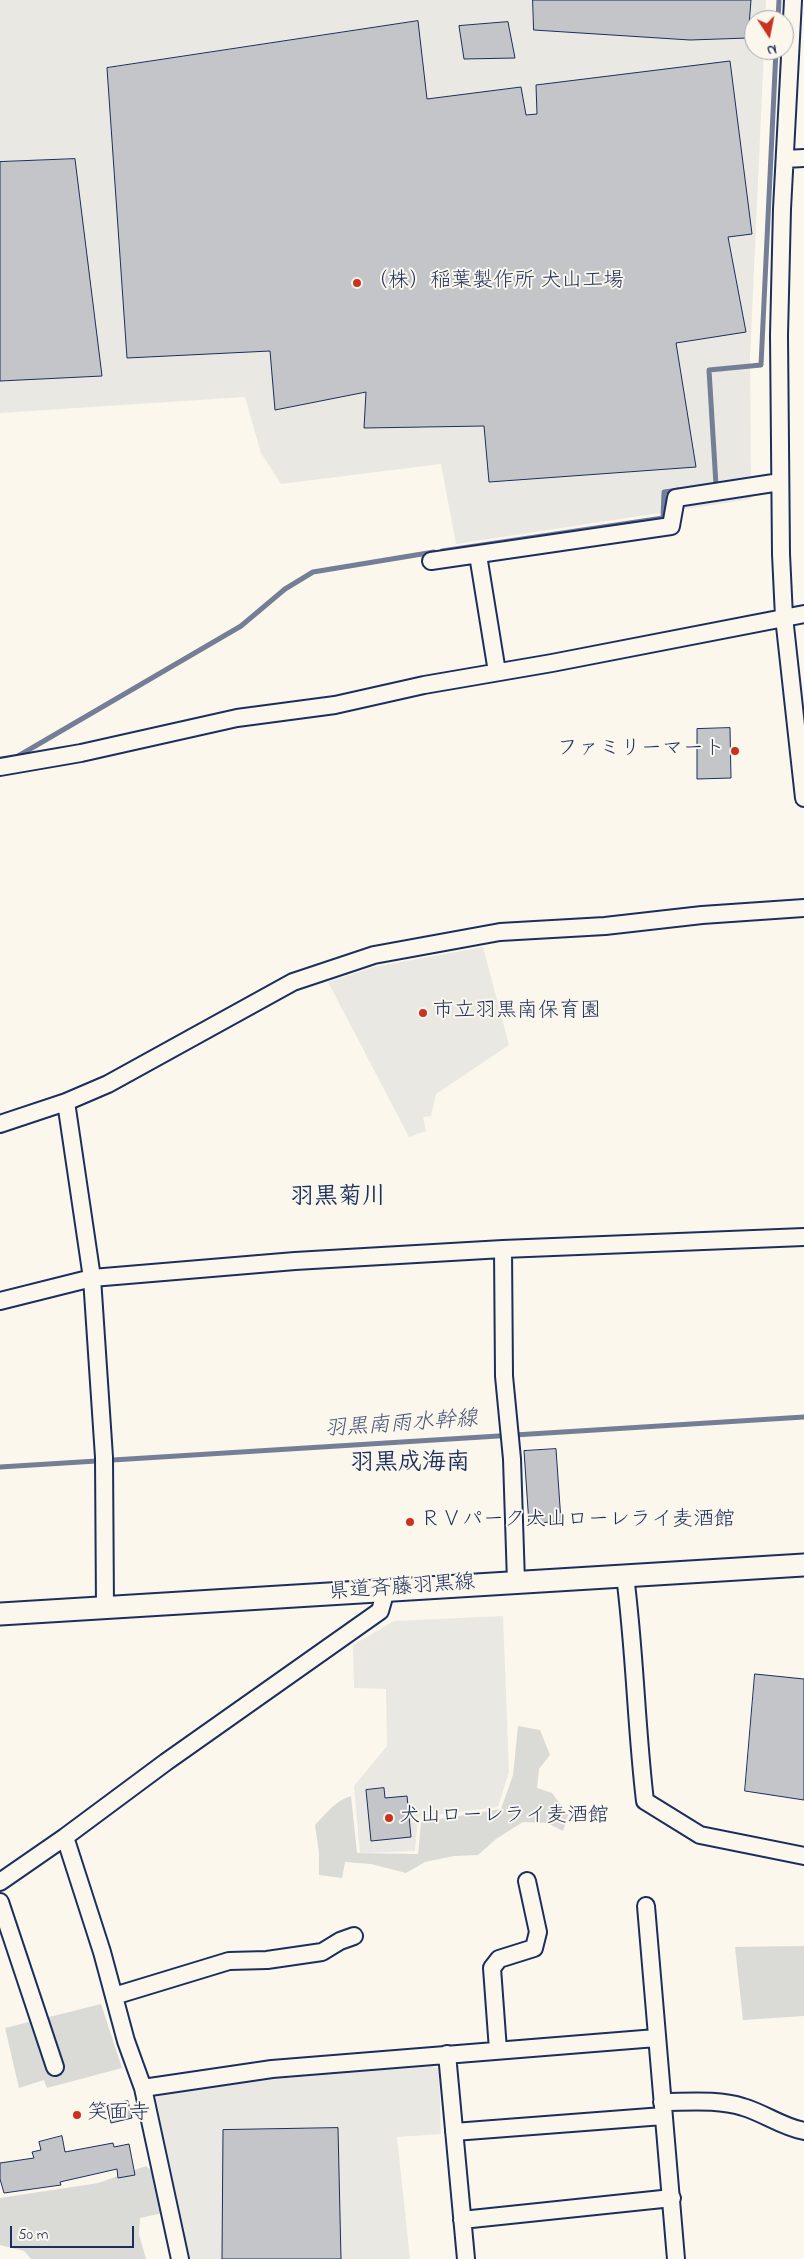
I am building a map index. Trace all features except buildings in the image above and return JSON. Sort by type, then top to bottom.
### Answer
[{"type":"main road","name":"県道斉藤羽黒線","points":[[0,1614],[804,1564]]},
{"type":"street","points":[[793,0],[779,335],[780,482],[784,617],[804,798]]},
{"type":"street","points":[[785,159],[804,158]]},
{"type":"street","points":[[431,561],[671,526],[676,498],[780,482]]},
{"type":"street","points":[[478,555],[497,672]]},
{"type":"street","points":[[0,767],[81,753],[237,718],[336,705],[424,685],[804,614]]},
{"type":"street","points":[[0,1124],[66,1102],[108,1084],[293,982],[374,955],[500,932],[605,926],[702,915],[804,908]]},
{"type":"street","points":[[66,1102],[92,1278],[104,1462],[104,1608]]},
{"type":"street","points":[[0,1301],[92,1278],[296,1261],[503,1249],[804,1237]]},
{"type":"street","points":[[503,1249],[504,1376],[510,1435],[516,1582]]},
{"type":"street","points":[[625,1576],[632,1631],[640,1758],[645,1802],[700,1836],[804,1856]]},
{"type":"street","points":[[0,1882],[380,1611],[386,1590]]},
{"type":"street","points":[[65,1837],[126,2041],[144,2088],[180,2259]]},
{"type":"street","points":[[498,2050],[492,1968],[499,1959],[534,1948],[538,1932],[527,1881]]},
{"type":"street","points":[[0,1902],[55,2067]]},
{"type":"street","points":[[646,1906],[676,2259]]},
{"type":"street","points":[[114,1996],[229,1961],[267,1960],[322,1952],[340,1941],[354,1936]]},
{"type":"street","points":[[144,2088],[272,2069],[656,2038]]},
{"type":"street","points":[[447,2054],[466,2259]]},
{"type":"street","points":[[454,2132],[663,2109],[708,2102],[742,2107],[804,2131]]},
{"type":"street","points":[[462,2220],[672,2198]]},
{"type":"shaded area","points":[[0,0],[766,0],[766,10],[744,10],[744,60],[764,60],[750,357],[751,499],[456,544],[441,464],[281,484],[261,453],[245,397],[0,413]]},
{"type":"shaded area","name":"市立羽黒南保育園","points":[[483,947],[509,1045],[436,1094],[431,1116],[423,1117],[426,1131],[409,1137],[328,982],[374,967]]},
{"type":"shaded area","points":[[503,1616],[509,1772],[498,1807],[418,1817],[415,1851],[360,1853],[354,1786],[387,1746],[386,1689],[354,1688],[353,1645],[394,1621]]},
{"type":"shaded area","points":[[518,1726],[540,1730],[550,1755],[539,1769],[537,1788],[552,1793],[568,1815],[563,1831],[547,1823],[523,1822],[496,1839],[478,1855],[454,1856],[425,1862],[406,1873],[371,1864],[345,1862],[342,1878],[319,1875],[319,1853],[315,1825],[336,1804],[351,1796],[357,1853],[418,1854],[421,1822],[501,1809],[513,1775]]},
{"type":"shaded area","points":[[804,1946],[804,2016],[743,2020],[735,1947]]},
{"type":"shaded area","points":[[101,2004],[122,2068],[47,2088],[44,2080],[19,2088],[5,2028]]},
{"type":"shaded area","points":[[428,2065],[439,2069],[441,2134],[397,2137],[410,2259],[187,2259],[153,2105],[159,2092],[269,2077]]},
{"type":"shaded area","points":[[146,2166],[158,2177],[163,2213],[140,2218],[139,2234],[146,2259],[31,2259],[24,2251],[0,2245],[0,2198],[98,2183]]},
{"type":"waterway","points":[[778,10],[779,0]]},
{"type":"waterway","points":[[712,486],[716,485],[709,370],[761,365],[776,60]]},
{"type":"waterway","points":[[442,551],[663,518],[664,492],[679,490]]},
{"type":"waterway","points":[[13,759],[241,626],[285,589],[313,572],[434,552]]},
{"type":"waterway","name":"羽黒南雨水幹線","points":[[0,1467],[804,1417]]},
{"type":"place","name":"（株）稲葉製作所 犬山工場","points":[[357,283]]},
{"type":"place","name":"ファミリーマート","points":[[735,751]]},
{"type":"place","name":"市立羽黒南保育園","points":[[423,1013]]},
{"type":"place","name":"ＲＶパーク犬山ローレライ麦酒館","points":[[410,1522]]},
{"type":"place","name":"犬山ローレライ麦酒館","points":[[389,1818]]},
{"type":"place","name":"笑面寺","points":[[77,2115]]},
{"type":"district","name":"羽黒菊川","points":[[338,1199]]},
{"type":"district","name":"羽黒成海南","points":[[410,1465]]}]
